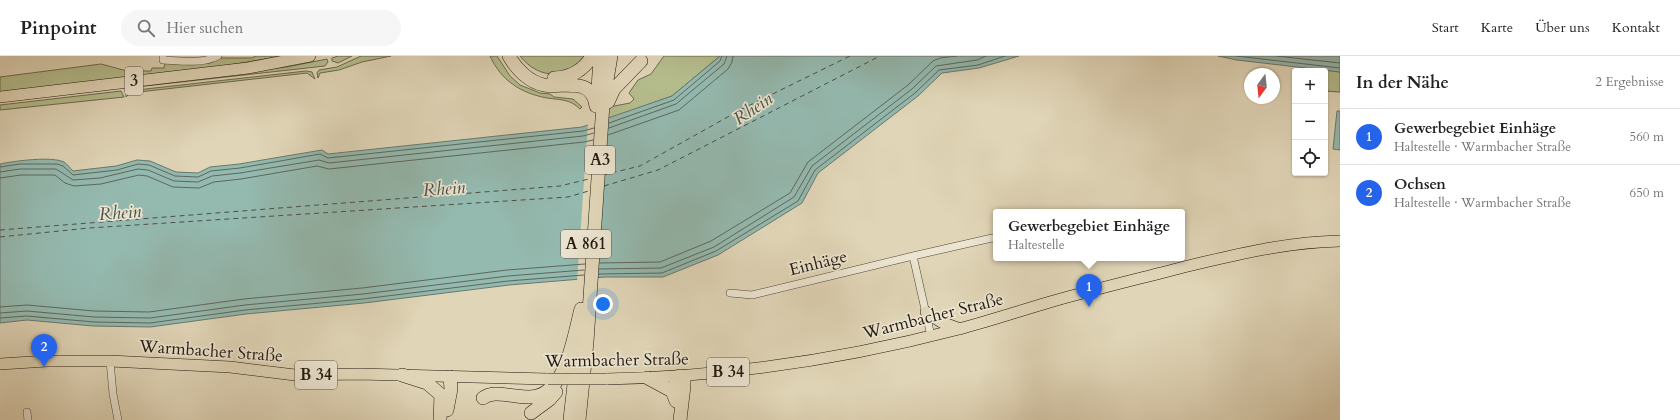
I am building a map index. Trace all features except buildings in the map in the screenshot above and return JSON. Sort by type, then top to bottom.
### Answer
[{"type":"highway","points":[[509,56],[517,68],[536,82],[544,85],[569,84],[584,87],[602,104],[641,61]]},
{"type":"highway","points":[[516,56],[530,72],[537,76],[550,79],[562,78],[573,74],[584,67],[592,56]]},
{"type":"highway","name":"A3","points":[[593,196],[603,125],[600,56]]},
{"type":"highway","name":"A3","points":[[593,196],[602,104],[611,56]]},
{"type":"highway","name":"A 861","points":[[574,419],[586,353],[587,291],[593,196]]},
{"type":"highway","name":"A 861","points":[[574,419],[576,360],[580,333],[581,309],[587,291]]},
{"type":"highway","points":[[483,398],[491,394],[531,397],[538,396],[556,384],[566,363],[581,309]]},
{"type":"highway","points":[[531,413],[550,399],[560,388],[580,333]]},
{"type":"highway","points":[[569,382],[576,360]]},
{"type":"highway","points":[[402,375],[427,383],[441,395]]},
{"type":"highway","points":[[676,420],[676,381],[680,376],[684,381],[684,386],[680,420]]},
{"type":"highway","points":[[440,420],[442,387],[450,377]]},
{"type":"highway","points":[[445,420],[450,389],[450,377]]},
{"type":"highway","points":[[648,378],[666,387],[676,398]]},
{"type":"main road","name":"3","points":[[0,97],[248,68],[310,56]]},
{"type":"main road","name":"Warmbacher Straße","points":[[0,364],[47,361],[110,361],[230,367],[295,375],[360,374],[548,379],[606,379],[680,376],[776,367],[855,353],[961,329],[1051,302],[1238,254],[1298,243],[1340,241]]},
{"type":"main road","points":[[926,312],[941,322],[961,329]]},
{"type":"street","points":[[163,58],[209,61],[218,56]]},
{"type":"street","name":"Einhäge","points":[[730,293],[752,295],[993,238]]},
{"type":"street","points":[[913,256],[931,336]]},
{"type":"street","points":[[110,361],[113,394],[118,420]]},
{"type":"green space","points":[[256,56],[282,56],[218,67],[0,92],[0,77],[101,64],[127,71],[151,71],[152,68],[164,68],[165,63],[210,63],[221,58],[252,58]]},
{"type":"green space","points":[[338,56],[352,56],[338,63],[332,61],[332,58]]},
{"type":"green space","points":[[361,56],[391,56],[362,62],[339,70],[320,73],[318,78],[317,73],[319,70],[337,67]]},
{"type":"green space","points":[[490,56],[497,56],[510,76],[520,85],[540,93],[550,94],[554,97],[573,99],[582,107],[580,109],[573,103],[537,96],[520,89],[506,79],[494,64]]},
{"type":"green space","points":[[520,56],[588,56],[572,69],[563,73],[554,74],[536,70]]},
{"type":"green space","points":[[664,56],[720,56],[672,96],[606,120],[609,107],[630,103],[634,99],[629,93],[638,80],[651,74]]},
{"type":"green space","points":[[327,59],[328,62],[325,66],[127,88],[127,86],[287,67]]},
{"type":"green space","points":[[1328,70],[1340,72],[1340,92],[1328,91]]},
{"type":"green space","points":[[306,71],[312,72],[315,79],[307,73],[130,93],[126,97],[126,92],[128,91]]},
{"type":"green space","points":[[121,91],[124,97],[0,110],[0,105]]},
{"type":"water","name":"Rhein","points":[[720,56],[1019,56],[979,68],[942,73],[918,96],[818,173],[802,203],[718,255],[663,277],[605,277],[509,285],[364,303],[246,314],[150,327],[93,326],[27,320],[0,323],[0,164],[23,160],[50,159],[64,162],[73,171],[116,166],[137,160],[150,161],[176,172],[198,173],[210,167],[239,164],[322,150],[328,154],[582,127],[672,96]]},
{"type":"water","points":[[1218,56],[1340,56],[1340,72],[1328,71],[1328,68],[1306,68],[1237,60]]},
{"type":"water","points":[[1337,111],[1340,111],[1340,150],[1333,149]]},
{"type":"pier","points":[[609,117],[597,280],[577,282],[588,123]]},
{"type":"ferry route","points":[[603,175],[640,166],[742,109],[850,56]]},
{"type":"ferry route","points":[[604,186],[658,170],[880,56]]},
{"type":"ferry route","points":[[0,230],[560,186],[593,178]]},
{"type":"ferry route","points":[[0,237],[89,228],[568,197],[592,190]]},
{"type":"place","name":"Gewerbegebiet Einhäge","points":[[1089,307]]},
{"type":"place","name":"Ochsen","points":[[44,367]]}]
